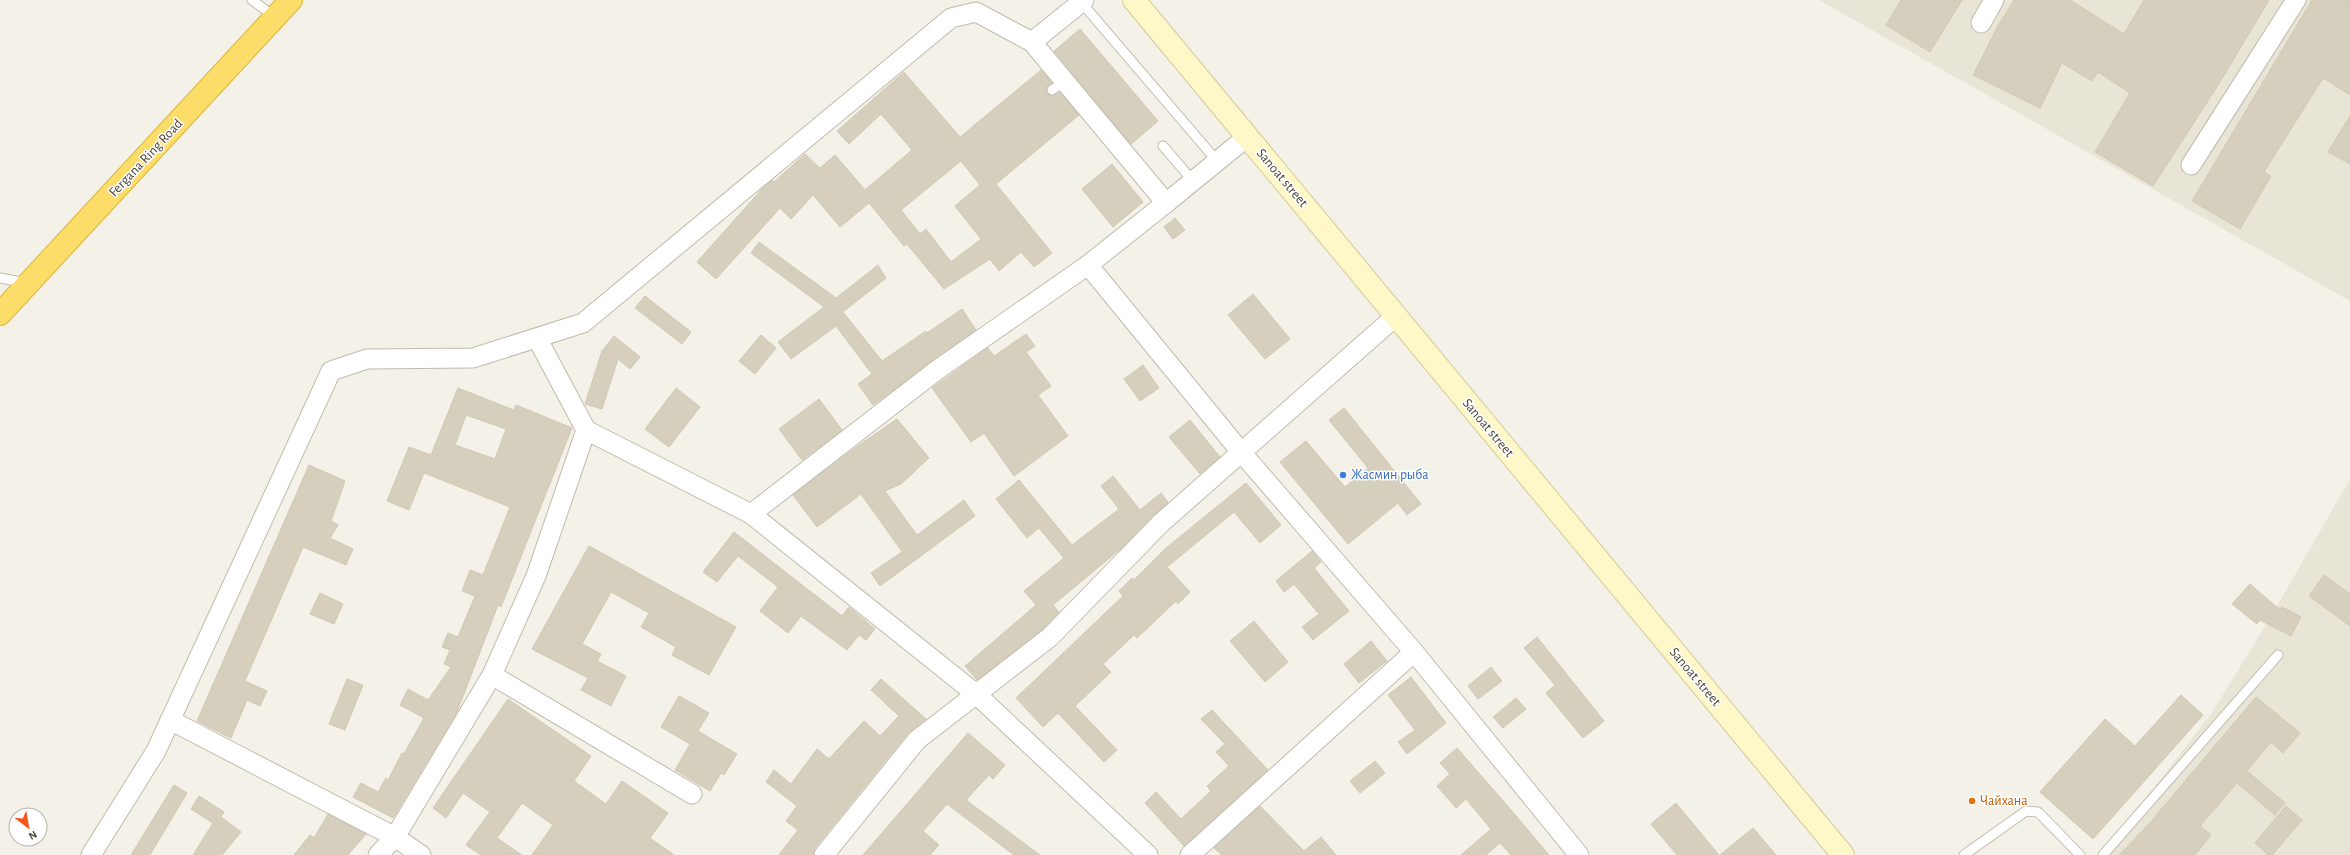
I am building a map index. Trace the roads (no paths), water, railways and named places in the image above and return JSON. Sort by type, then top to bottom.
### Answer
[{"type":"highway","name":"Fergana Ring Road","points":[[0,314],[31,284],[290,0]]},
{"type":"main road","name":"Sanoat street","points":[[1134,0],[1843,855]]},
{"type":"street","points":[[1981,23],[1994,0]]},
{"type":"street","points":[[2191,165],[2296,0]]},
{"type":"street","points":[[1032,42],[1082,1]]},
{"type":"street","points":[[91,855],[156,751],[331,371],[367,359],[473,358],[583,323],[951,18],[976,12],[1032,42],[1058,85],[1166,203]]},
{"type":"street","points":[[751,514],[937,370],[1088,265],[1247,137]]},
{"type":"street","points":[[1088,265],[1241,452],[1414,652],[1579,855]]},
{"type":"street","points":[[824,855],[917,740],[1050,637],[1161,523],[1396,316]]},
{"type":"street","points":[[537,338],[586,430],[751,514],[976,694],[1148,855]]},
{"type":"street","points":[[378,855],[395,837],[492,675],[536,576],[586,430]]},
{"type":"street","points":[[1190,855],[1414,652]]},
{"type":"street","points":[[492,675],[692,794]]},
{"type":"street","points":[[170,720],[395,837],[421,855]]},
{"type":"lane","points":[[252,0],[275,17]]},
{"type":"lane","points":[[1082,1],[1217,161]]},
{"type":"lane","points":[[1163,146],[1193,180]]},
{"type":"lane","points":[[0,278],[31,284]]},
{"type":"lane","points":[[2103,855],[2278,655]]},
{"type":"lane","points":[[1964,855],[2026,811],[2038,812],[2080,855]]},
{"type":"place","name":"Жасмин рыба","points":[[1343,475]]},
{"type":"place","name":"Чайхана","points":[[1972,801]]}]
